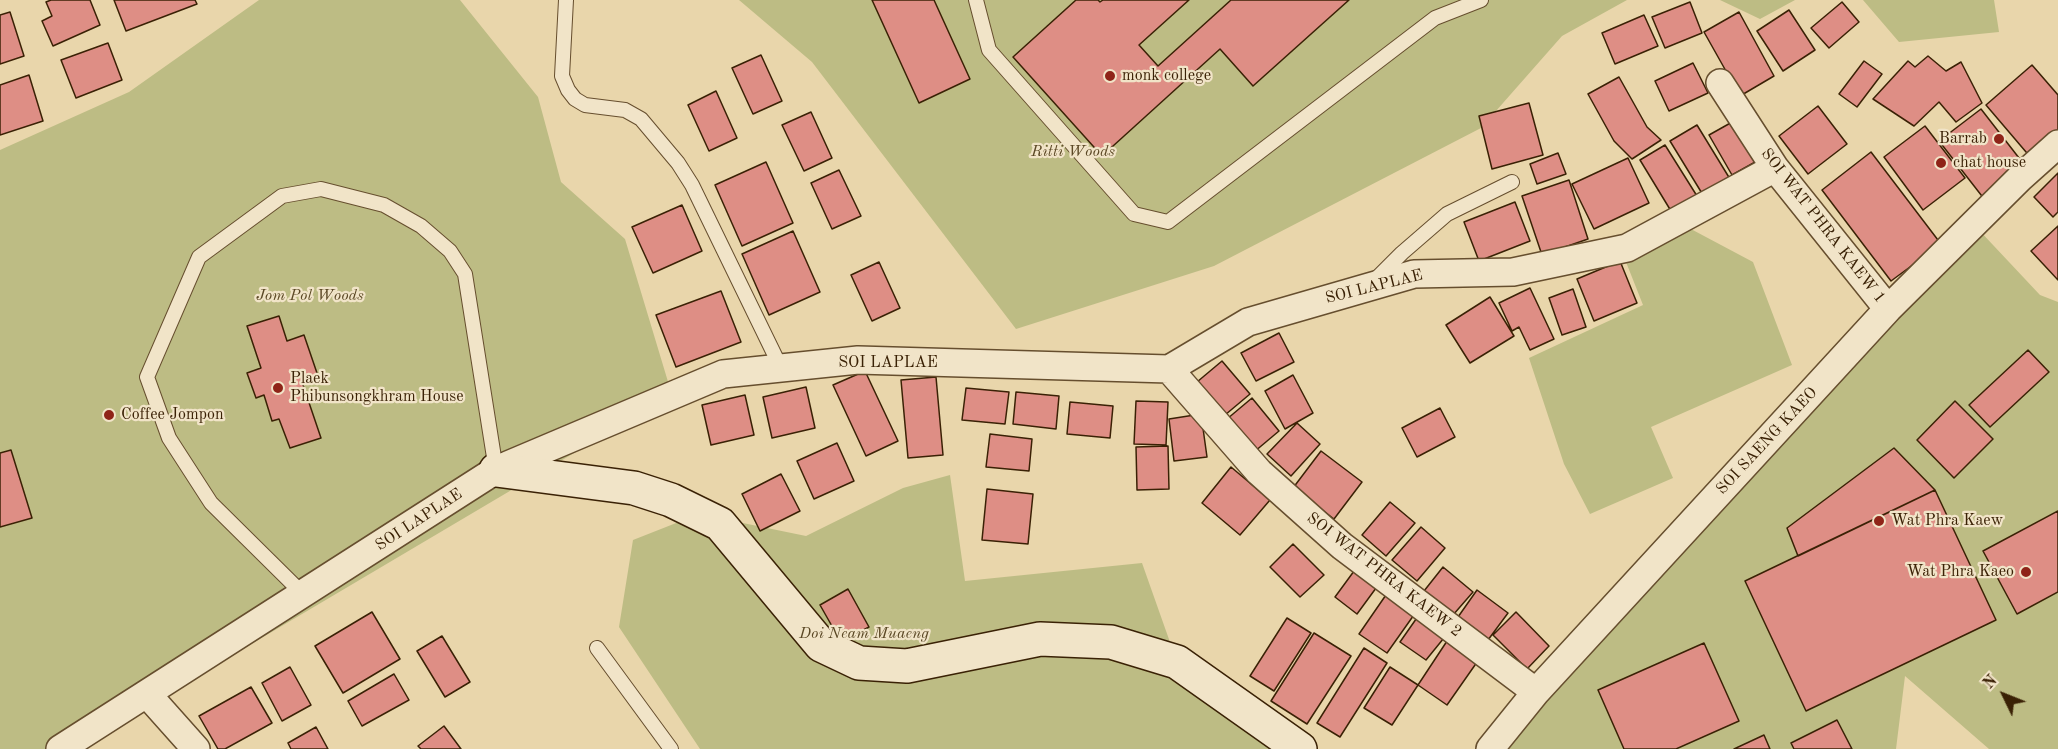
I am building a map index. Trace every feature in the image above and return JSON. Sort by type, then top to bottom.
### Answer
[{"type":"street","name":"SOI WAT PHRA KAEW 1","points":[[1720,83],[1775,168],[1888,309]]},
{"type":"street","name":"SOI SAENG KAEO","points":[[1490,749],[1536,692],[1888,309],[2020,178],[2058,144]]},
{"type":"street","name":"SOI LAPLAE","points":[[60,749],[496,470],[723,374],[858,360],[1169,369],[1248,322],[1414,274],[1513,272],[1627,248],[1775,168]]},
{"type":"street","name":"SOI WAT PHRA KAEW 2","points":[[1169,369],[1259,472],[1317,524],[1342,546],[1536,692]]},
{"type":"street","points":[[496,470],[634,488],[670,500],[720,524],[821,645],[859,663],[906,666],[1040,639],[1111,642],[1178,662],[1300,749]]},
{"type":"street","points":[[147,694],[196,749]]},
{"type":"lane","points":[[566,0],[562,76],[568,90],[575,99],[585,105],[626,110],[641,119],[678,163],[692,185],[781,368]]},
{"type":"lane","points":[[976,0],[988,50],[1134,214],[1168,222],[1435,18],[1481,0]]},
{"type":"lane","points":[[1369,286],[1402,253],[1447,214],[1512,182]]},
{"type":"lane","points":[[303,594],[211,503],[169,438],[147,377],[199,257],[282,196],[321,189],[384,205],[421,226],[450,251],[465,274],[496,470]]},
{"type":"lane","points":[[597,648],[671,749]]},
{"type":"green space","name":"Jom Pol Woods","points":[[259,0],[460,0],[538,97],[561,182],[625,239],[672,395],[74,749],[0,749],[0,150],[129,92]]},
{"type":"green space","name":"Ritti Woods","points":[[739,0],[1627,0],[1562,36],[1481,128],[1214,266],[1016,329],[812,62]]},
{"type":"green space","points":[[1720,0],[1795,0],[1760,19]]},
{"type":"green space","points":[[1863,0],[1994,0],[1999,32],[1899,42]]},
{"type":"green space","points":[[1689,228],[1753,262],[1792,365],[1651,427],[1673,478],[1590,514],[1564,464],[1529,358],[1643,305],[1626,262]]},
{"type":"green space","name":"Wat Phra Kaew","points":[[1978,229],[2040,295],[2058,302],[2058,749],[1989,749],[1905,676],[1896,749],[1497,749]]},
{"type":"green space","name":"Doi Neam Muaeng","points":[[950,475],[965,581],[1142,563],[1177,662],[1289,749],[700,749],[619,627],[633,540],[699,514],[806,536],[903,488]]},
{"type":"building","points":[[90,0],[100,25],[53,46],[42,21],[52,16],[46,2]]},
{"type":"building","points":[[114,0],[195,0],[197,4],[126,31]]},
{"type":"building","points":[[872,0],[934,0],[970,79],[919,103]]},
{"type":"building","name":"monk college","points":[[1076,0],[1098,0],[1100,2],[1103,0],[1189,0],[1139,45],[1158,66],[1231,0],[1349,0],[1253,86],[1220,49],[1102,156],[1013,57]]},
{"type":"building","points":[[1690,2],[1702,33],[1665,48],[1652,17]]},
{"type":"building","points":[[1842,2],[1859,22],[1829,48],[1811,28]]},
{"type":"building","points":[[1789,10],[1815,50],[1783,71],[1757,31]]},
{"type":"building","points":[[10,12],[24,56],[0,64],[0,15]]},
{"type":"building","points":[[1739,12],[1774,76],[1740,96],[1704,32]]},
{"type":"building","points":[[1644,15],[1658,46],[1615,64],[1602,33]]},
{"type":"building","points":[[108,43],[122,80],[76,98],[61,60]]},
{"type":"building","points":[[761,55],[782,101],[753,114],[732,68]]},
{"type":"building","points":[[1928,56],[1946,71],[1961,62],[1982,103],[1956,122],[1939,102],[1914,126],[1873,99],[1908,61],[1915,67]]},
{"type":"building","points":[[1864,61],[1882,74],[1857,107],[1839,94]]},
{"type":"building","points":[[1693,63],[1708,93],[1669,111],[1655,81]]},
{"type":"building","points":[[2032,65],[2058,95],[2058,136],[2032,159],[1986,105]]},
{"type":"building","points":[[29,75],[43,121],[0,135],[0,85]]},
{"type":"building","points":[[1619,77],[1647,127],[1661,140],[1632,159],[1614,141],[1588,94]]},
{"type":"building","points":[[716,91],[737,138],[709,151],[688,105]]},
{"type":"building","points":[[1529,103],[1543,155],[1492,169],[1479,116]]},
{"type":"building","points":[[1818,106],[1847,144],[1808,174],[1779,136]]},
{"type":"building","points":[[1981,109],[2026,167],[1985,200],[1939,141]]},
{"type":"building","points":[[811,112],[832,158],[804,171],[782,125]]},
{"type":"building","points":[[1734,121],[1757,161],[1732,175],[1709,135]]},
{"type":"building","points":[[1697,125],[1730,179],[1703,195],[1670,141]]},
{"type":"building","points":[[1925,126],[1965,178],[1923,210],[1884,157]]},
{"type":"building","points":[[1665,145],[1697,196],[1671,211],[1640,160]]},
{"type":"building","points":[[1871,152],[1941,244],[1891,281],[1822,190]]},
{"type":"building","points":[[1558,153],[1566,174],[1537,184],[1530,164]]},
{"type":"building","points":[[1628,158],[1649,203],[1594,229],[1572,184]]},
{"type":"building","points":[[766,162],[793,223],[742,246],[715,185]]},
{"type":"building","points":[[839,170],[861,216],[832,229],[811,183]]},
{"type":"building","points":[[2058,173],[2058,212],[2053,217],[2034,197]]},
{"type":"building","points":[[1569,180],[1588,239],[1542,255],[1522,196]]},
{"type":"building","points":[[1515,202],[1530,241],[1479,261],[1464,222]]},
{"type":"building","points":[[682,205],[702,251],[653,273],[632,227]]},
{"type":"building","points":[[2058,226],[2058,280],[2031,251]]},
{"type":"building","points":[[793,231],[820,292],[769,315],[742,254]]},
{"type":"building","points":[[1620,261],[1637,303],[1594,321],[1577,279]]},
{"type":"building","points":[[879,262],[900,308],[872,321],[851,275]]},
{"type":"building","points":[[1530,288],[1554,339],[1530,350],[1519,327],[1512,331],[1499,303]]},
{"type":"building","points":[[1573,289],[1586,327],[1562,335],[1549,298]]},
{"type":"building","points":[[721,291],[741,342],[676,367],[656,315]]},
{"type":"building","points":[[1490,297],[1514,336],[1470,363],[1446,325]]},
{"type":"building","name":"Plaek Phibunsongkhram House","points":[[279,316],[287,341],[304,335],[318,376],[302,382],[321,438],[290,448],[279,419],[272,421],[264,395],[256,398],[247,373],[261,368],[247,326]]},
{"type":"building","points":[[1279,333],[1294,362],[1256,381],[1241,353]]},
{"type":"building","points":[[2028,350],[2049,372],[1990,427],[1969,405]]},
{"type":"building","points":[[1222,361],[1250,394],[1225,415],[1197,382]]},
{"type":"building","points":[[865,371],[898,441],[866,456],[833,385]]},
{"type":"building","points":[[1293,375],[1313,413],[1285,429],[1265,391]]},
{"type":"building","points":[[936,377],[943,455],[908,458],[901,380]]},
{"type":"building","points":[[806,387],[815,428],[772,438],[763,397]]},
{"type":"building","points":[[966,388],[1009,392],[1005,424],[962,420]]},
{"type":"building","points":[[1016,392],[1059,396],[1056,429],[1013,424]]},
{"type":"building","points":[[745,395],[754,435],[711,445],[702,405]]},
{"type":"building","points":[[1252,398],[1279,431],[1254,452],[1227,419]]},
{"type":"building","points":[[1136,401],[1168,402],[1166,445],[1134,444]]},
{"type":"building","points":[[1955,401],[1993,439],[1954,478],[1917,440]]},
{"type":"building","points":[[1070,402],[1113,406],[1110,438],[1067,434]]},
{"type":"building","points":[[1440,408],[1455,437],[1417,457],[1402,428]]},
{"type":"building","points":[[1201,414],[1207,457],[1174,461],[1169,419]]},
{"type":"building","points":[[1297,423],[1320,444],[1291,476],[1267,454]]},
{"type":"building","points":[[990,434],[1032,439],[1029,471],[986,467]]},
{"type":"building","points":[[837,443],[854,481],[814,499],[797,461]]},
{"type":"building","points":[[1168,446],[1169,489],[1137,490],[1136,447]]},
{"type":"building","points":[[1894,448],[1935,490],[1798,556],[1787,528]]},
{"type":"building","points":[[11,450],[32,518],[0,527],[0,453]]},
{"type":"building","points":[[1321,451],[1362,482],[1334,519],[1293,488]]},
{"type":"building","points":[[1231,467],[1270,500],[1240,535],[1202,503]]},
{"type":"building","points":[[781,474],[800,511],[760,531],[742,494]]},
{"type":"building","points":[[987,489],[1033,494],[1028,544],[982,540]]},
{"type":"building","points":[[1935,490],[1996,620],[1806,711],[1745,581]]},
{"type":"building","points":[[1390,502],[1415,523],[1386,556],[1362,535]]},
{"type":"building","name":"Wat Phra Kaeo","points":[[2058,511],[2058,592],[2017,614],[1983,551]]},
{"type":"building","points":[[1421,527],[1445,548],[1417,581],[1392,560]]},
{"type":"building","points":[[1293,544],[1324,575],[1300,597],[1270,567]]},
{"type":"building","points":[[1357,567],[1379,584],[1357,614],[1335,597]]},
{"type":"building","points":[[1443,567],[1473,592],[1453,615],[1424,591]]},
{"type":"building","points":[[848,589],[869,627],[841,642],[820,605]]},
{"type":"building","points":[[1477,590],[1508,613],[1488,640],[1458,617]]},
{"type":"building","points":[[1388,592],[1416,612],[1387,653],[1359,634]]},
{"type":"building","points":[[372,612],[400,659],[343,693],[315,646]]},
{"type":"building","points":[[1421,612],[1448,633],[1426,660],[1400,642]]},
{"type":"building","points":[[1516,612],[1549,646],[1527,669],[1493,635]]},
{"type":"building","points":[[1287,618],[1311,633],[1274,691],[1250,676]]},
{"type":"building","points":[[1314,633],[1351,656],[1307,724],[1271,701]]},
{"type":"building","points":[[1451,635],[1482,655],[1447,705],[1418,685]]},
{"type":"building","points":[[442,636],[470,682],[445,697],[417,651]]},
{"type":"building","points":[[1704,643],[1739,721],[1676,749],[1624,749],[1598,690]]},
{"type":"building","points":[[1364,648],[1387,663],[1340,737],[1317,723]]},
{"type":"building","points":[[290,667],[311,705],[282,721],[262,683]]},
{"type":"building","points":[[1390,667],[1418,685],[1392,725],[1364,708]]},
{"type":"building","points":[[394,674],[409,700],[362,726],[348,701]]},
{"type":"building","points":[[251,687],[272,723],[225,749],[218,749],[199,716]]},
{"type":"building","points":[[1837,720],[1852,749],[1794,749],[1791,743]]},
{"type":"building","points":[[444,726],[461,749],[421,749],[418,746]]},
{"type":"building","points":[[316,727],[328,749],[291,749],[288,743]]},
{"type":"building","points":[[1764,735],[1770,749],[1734,749]]},
{"type":"place","name":"monk college","points":[[1110,76]]},
{"type":"place","name":"Barrab","points":[[1999,139]]},
{"type":"place","name":"chat house","points":[[1941,163]]},
{"type":"place","name":"Plaek Phibunsongkhram House","points":[[278,388]]},
{"type":"place","name":"Coffee Jompon","points":[[109,415]]},
{"type":"place","name":"Wat Phra Kaew","points":[[1879,521]]},
{"type":"place","name":"Wat Phra Kaeo","points":[[2026,572]]}]
